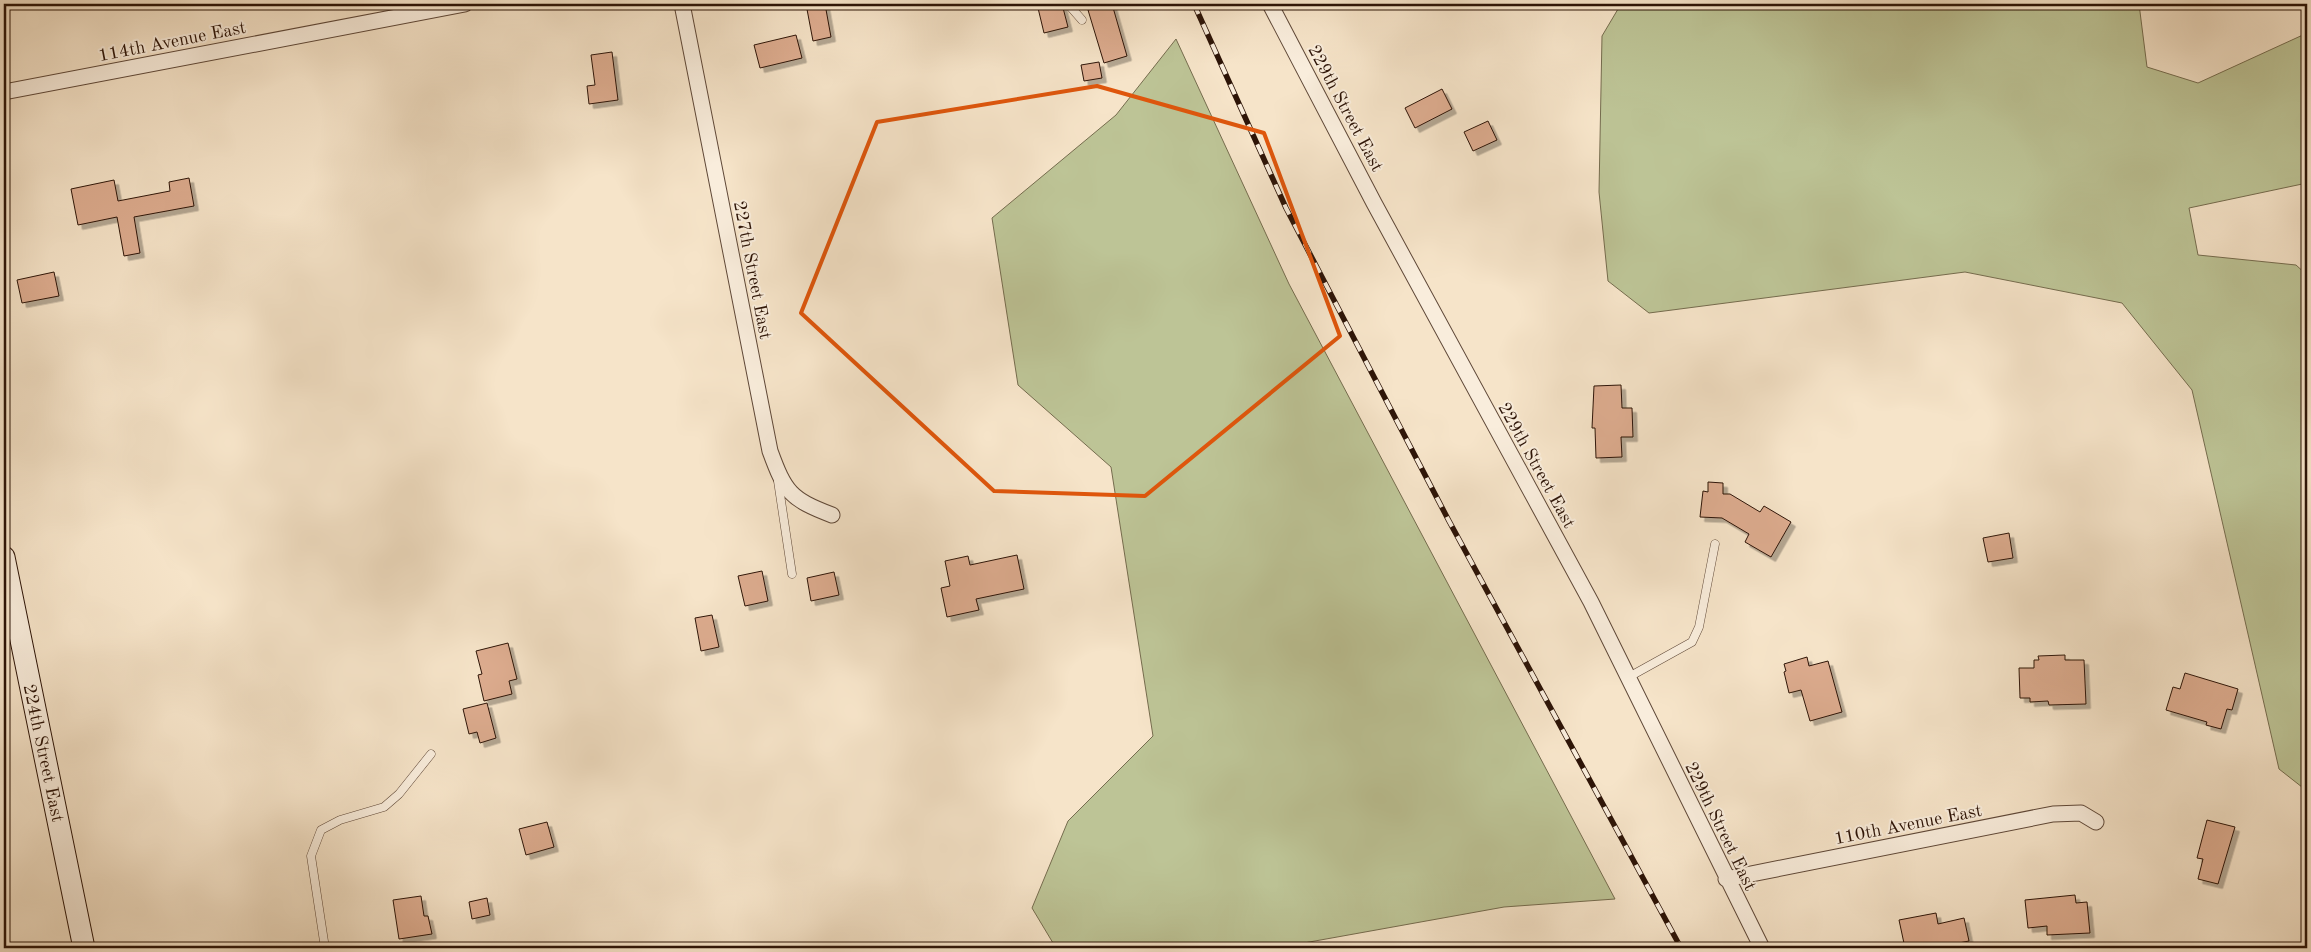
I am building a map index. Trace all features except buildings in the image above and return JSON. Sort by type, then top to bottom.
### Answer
[{"type":"main road","name":"224th Street East","points":[[4,557],[84,948]]},
{"type":"street","name":"114th Avenue East","points":[[4,92],[464,4]]},
{"type":"street","name":"227th Street East","points":[[682,4],[770,451],[785,488],[796,498],[832,515]]},
{"type":"street","name":"229th Street East","points":[[1270,4],[1374,203],[1591,602],[1726,879],[1762,948]]},
{"type":"street","name":"110th Avenue East","points":[[1726,879],[2054,814],[2081,814],[2096,822]]},
{"type":"lane","points":[[1068,4],[1082,20]]},
{"type":"lane","points":[[776,469],[792,574]]},
{"type":"lane","points":[[1627,678],[1692,642],[1699,626],[1715,544]]},
{"type":"lane","points":[[325,948],[311,856],[321,830],[340,820],[384,807],[398,794],[431,754]]},
{"type":"highlighted area","points":[[1097,86],[1264,133],[1340,336],[1145,496],[994,491],[801,313],[877,122]]},
{"type":"green space","points":[[1621,4],[2139,4],[2147,67],[2198,83],[2305,34],[2307,31],[2307,183],[2189,208],[2198,255],[2296,265],[2307,275],[2307,791],[2279,769],[2192,390],[2122,303],[1965,272],[1649,313],[1608,281],[1599,192],[1602,36]]},
{"type":"green space","points":[[1176,39],[1289,284],[1615,899],[1504,907],[1276,948],[1056,948],[1032,908],[1068,821],[1153,736],[1111,467],[1018,385],[992,218],[1116,115]]},
{"type":"railway","points":[[1194,4],[1286,208],[1449,521],[1681,948]]}]
